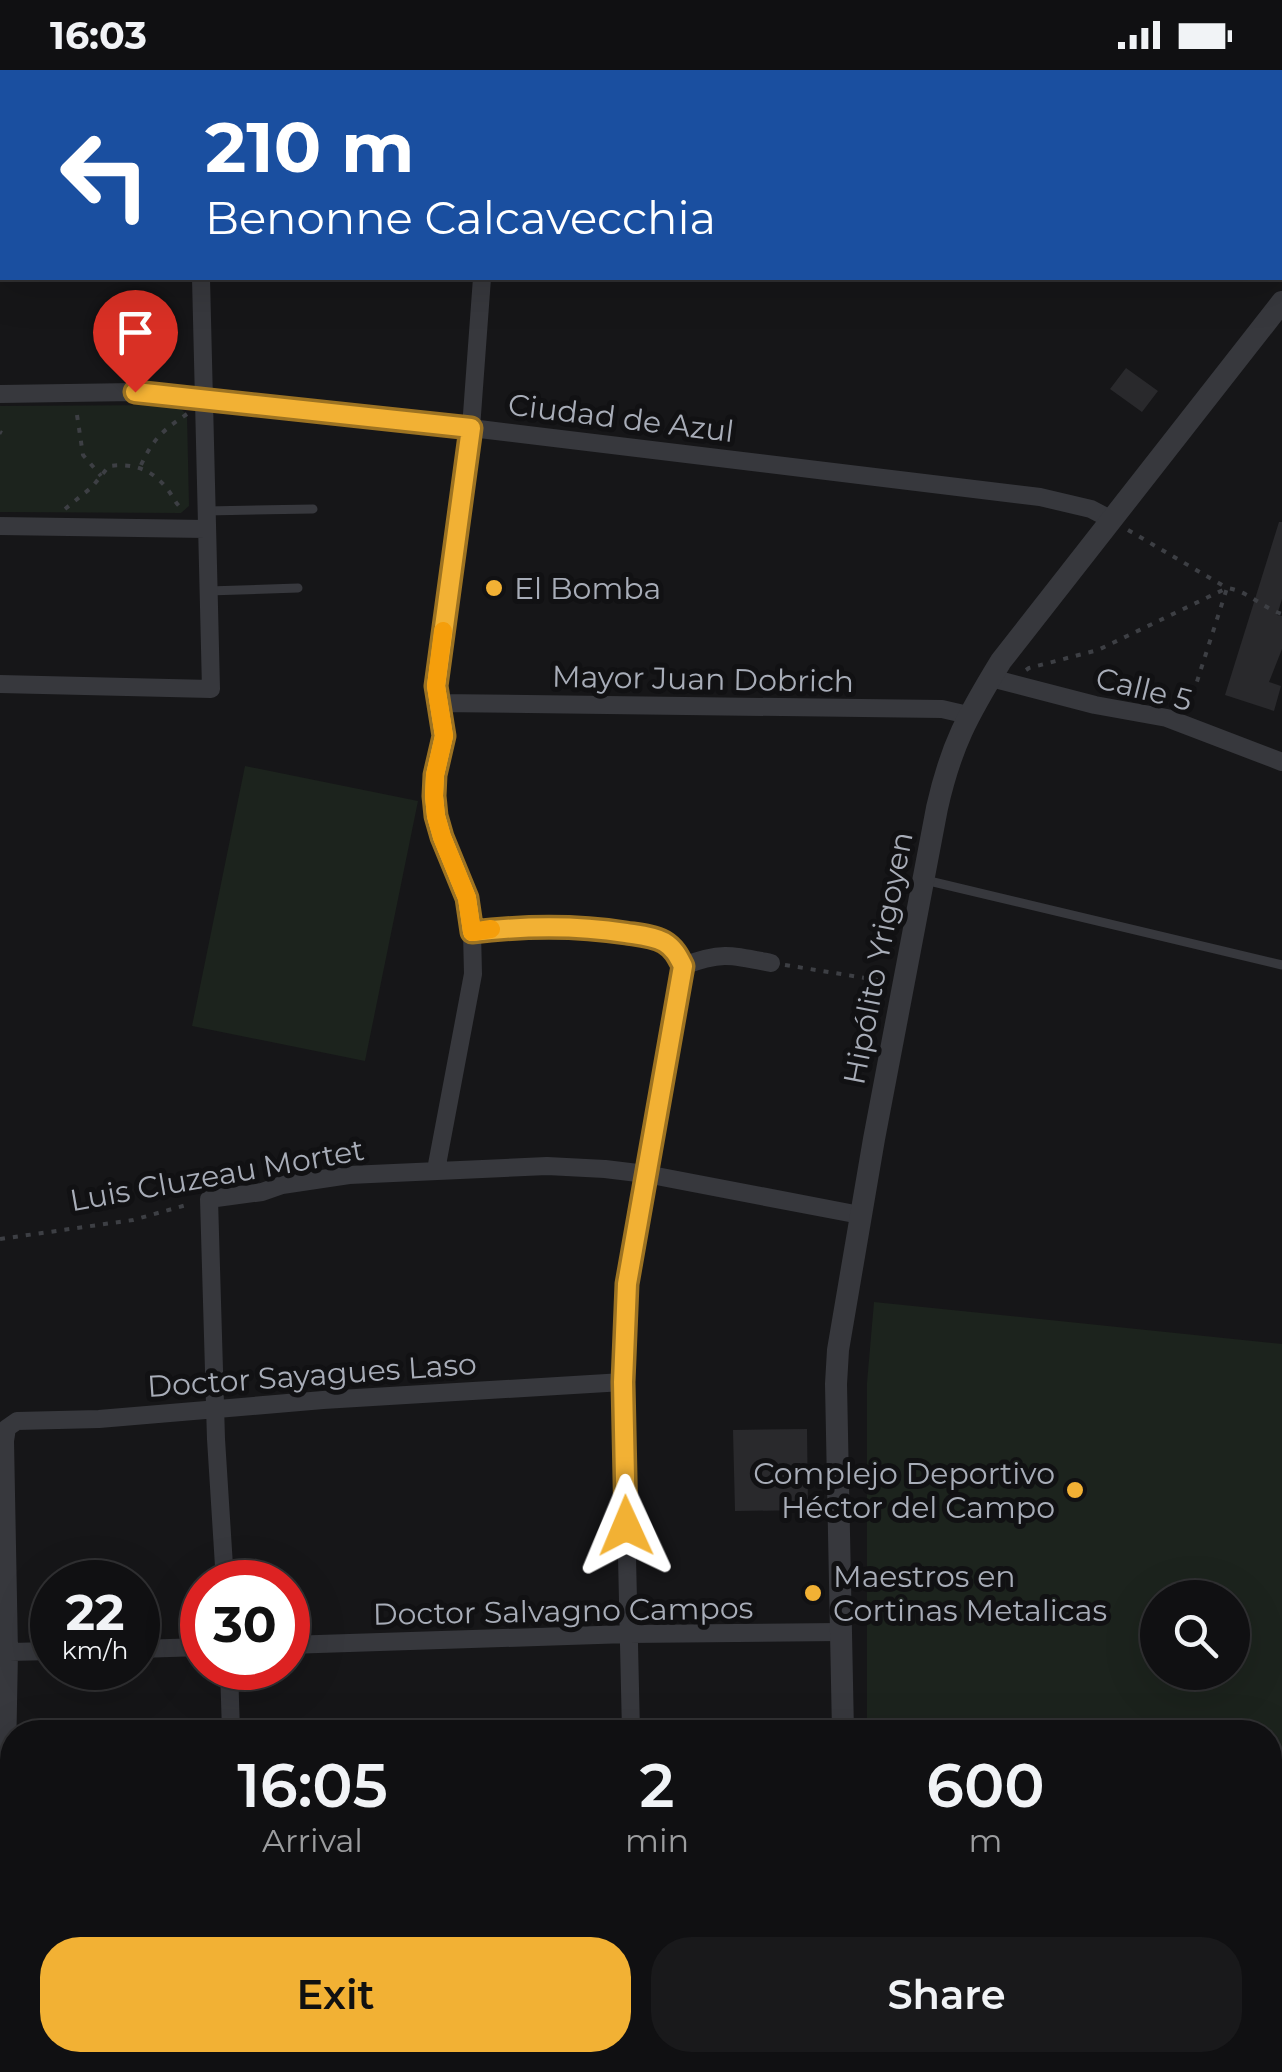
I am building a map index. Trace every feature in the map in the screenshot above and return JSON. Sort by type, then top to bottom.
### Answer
[{"type":"street","points":[[0,684],[210,689],[206,520],[198,405],[201,280]]},
{"type":"street","points":[[436,1170],[474,974],[467,898],[436,816],[435,775],[444,736],[436,686],[471,428],[482,280]]},
{"type":"street","name":"Hipólito Yrigoyen","points":[[842,1720],[836,1384],[843,1310],[944,776],[968,715],[1001,680],[1001,661],[1282,302]]},
{"type":"street","name":"Ciudad de Azul","points":[[0,394],[135,392],[198,405],[471,428],[1040,497],[1090,508],[1112,520]]},
{"type":"street","points":[[0,526],[206,520]]},
{"type":"street","name":"Calle 5","points":[[1001,680],[1095,705],[1167,718],[1282,762]]},
{"type":"street","name":"Mayor Juan Dobrich","points":[[438,703],[942,709],[968,715]]},
{"type":"street","points":[[472,932],[535,926],[626,933],[667,944],[683,966],[627,1284],[623,1382],[631,1720]]},
{"type":"street","points":[[683,966],[710,955],[731,954],[772,962]]},
{"type":"street","name":"Luis Cluzeau Mortet","points":[[209,1199],[349,1175],[547,1166],[646,1174],[860,1216]]},
{"type":"street","points":[[209,1199],[224,1560]]},
{"type":"street","name":"Doctor Sayagues Laso","points":[[9,1652],[4,1441],[7,1428],[17,1421],[99,1419],[323,1400],[623,1382]]},
{"type":"street","name":"Doctor Salvagno Campos","points":[[310,1644],[840,1632]]},
{"type":"street","points":[[6,1720],[9,1652],[30,1652]]},
{"type":"street","points":[[230,1690],[231,1720]]},
{"type":"lane","points":[[206,520],[313,509]]},
{"type":"lane","points":[[208,591],[298,588]]},
{"type":"lane","points":[[924,880],[1282,965]]},
{"type":"path","points":[[140,467],[164,428],[198,405]]},
{"type":"path","points":[[78,415],[83,455],[101,476]]},
{"type":"path","points":[[38,527],[81,497],[109,466],[126,464],[146,468],[168,489],[175,503],[206,520]]},
{"type":"path","points":[[1112,520],[1227,588],[1239,590],[1266,609],[1282,614]]},
{"type":"path","points":[[1001,680],[1029,668],[1098,650],[1227,588]]},
{"type":"path","points":[[1167,718],[1192,698],[1227,588]]},
{"type":"path","points":[[772,962],[904,985]]},
{"type":"path","name":"Luis Cluzeau Mortet","points":[[0,1239],[133,1220],[209,1199]]},
{"type":"shaded area","points":[[171,405],[187,415],[189,506],[181,513],[0,512],[0,406]]},
{"type":"shaded area","points":[[245,766],[418,801],[365,1061],[192,1026]]},
{"type":"shaded area","name":"Complejo Deportivo Héctor del Campo","points":[[874,1302],[1282,1344],[1282,1720],[867,1720],[867,1383]]},
{"type":"building","points":[[1126,368],[1158,391],[1142,412],[1110,389]]},
{"type":"building","points":[[1279,522],[1282,599],[1277,615],[1282,616],[1282,649],[1269,682],[1281,686],[1274,711],[1225,695]]},
{"type":"building","points":[[807,1429],[808,1510],[735,1511],[733,1430]]},
{"type":"slow traffic","points":[[443,631],[436,686],[444,736],[435,775],[436,816],[467,898],[472,932],[491,929]]},
{"type":"place","name":"El Bomba","points":[[494,588]]},
{"type":"place","name":"Complejo Deportivo Héctor del Campo","points":[[1075,1490]]},
{"type":"place","name":"Maestros en Cortinas Metalicas","points":[[813,1593]]},
{"type":"route","points":[[135,392],[471,428],[436,686],[444,736],[434,796],[442,837],[467,898],[472,932],[535,926],[609,930],[667,944],[683,966],[627,1284],[623,1382],[626,1526]]}]
